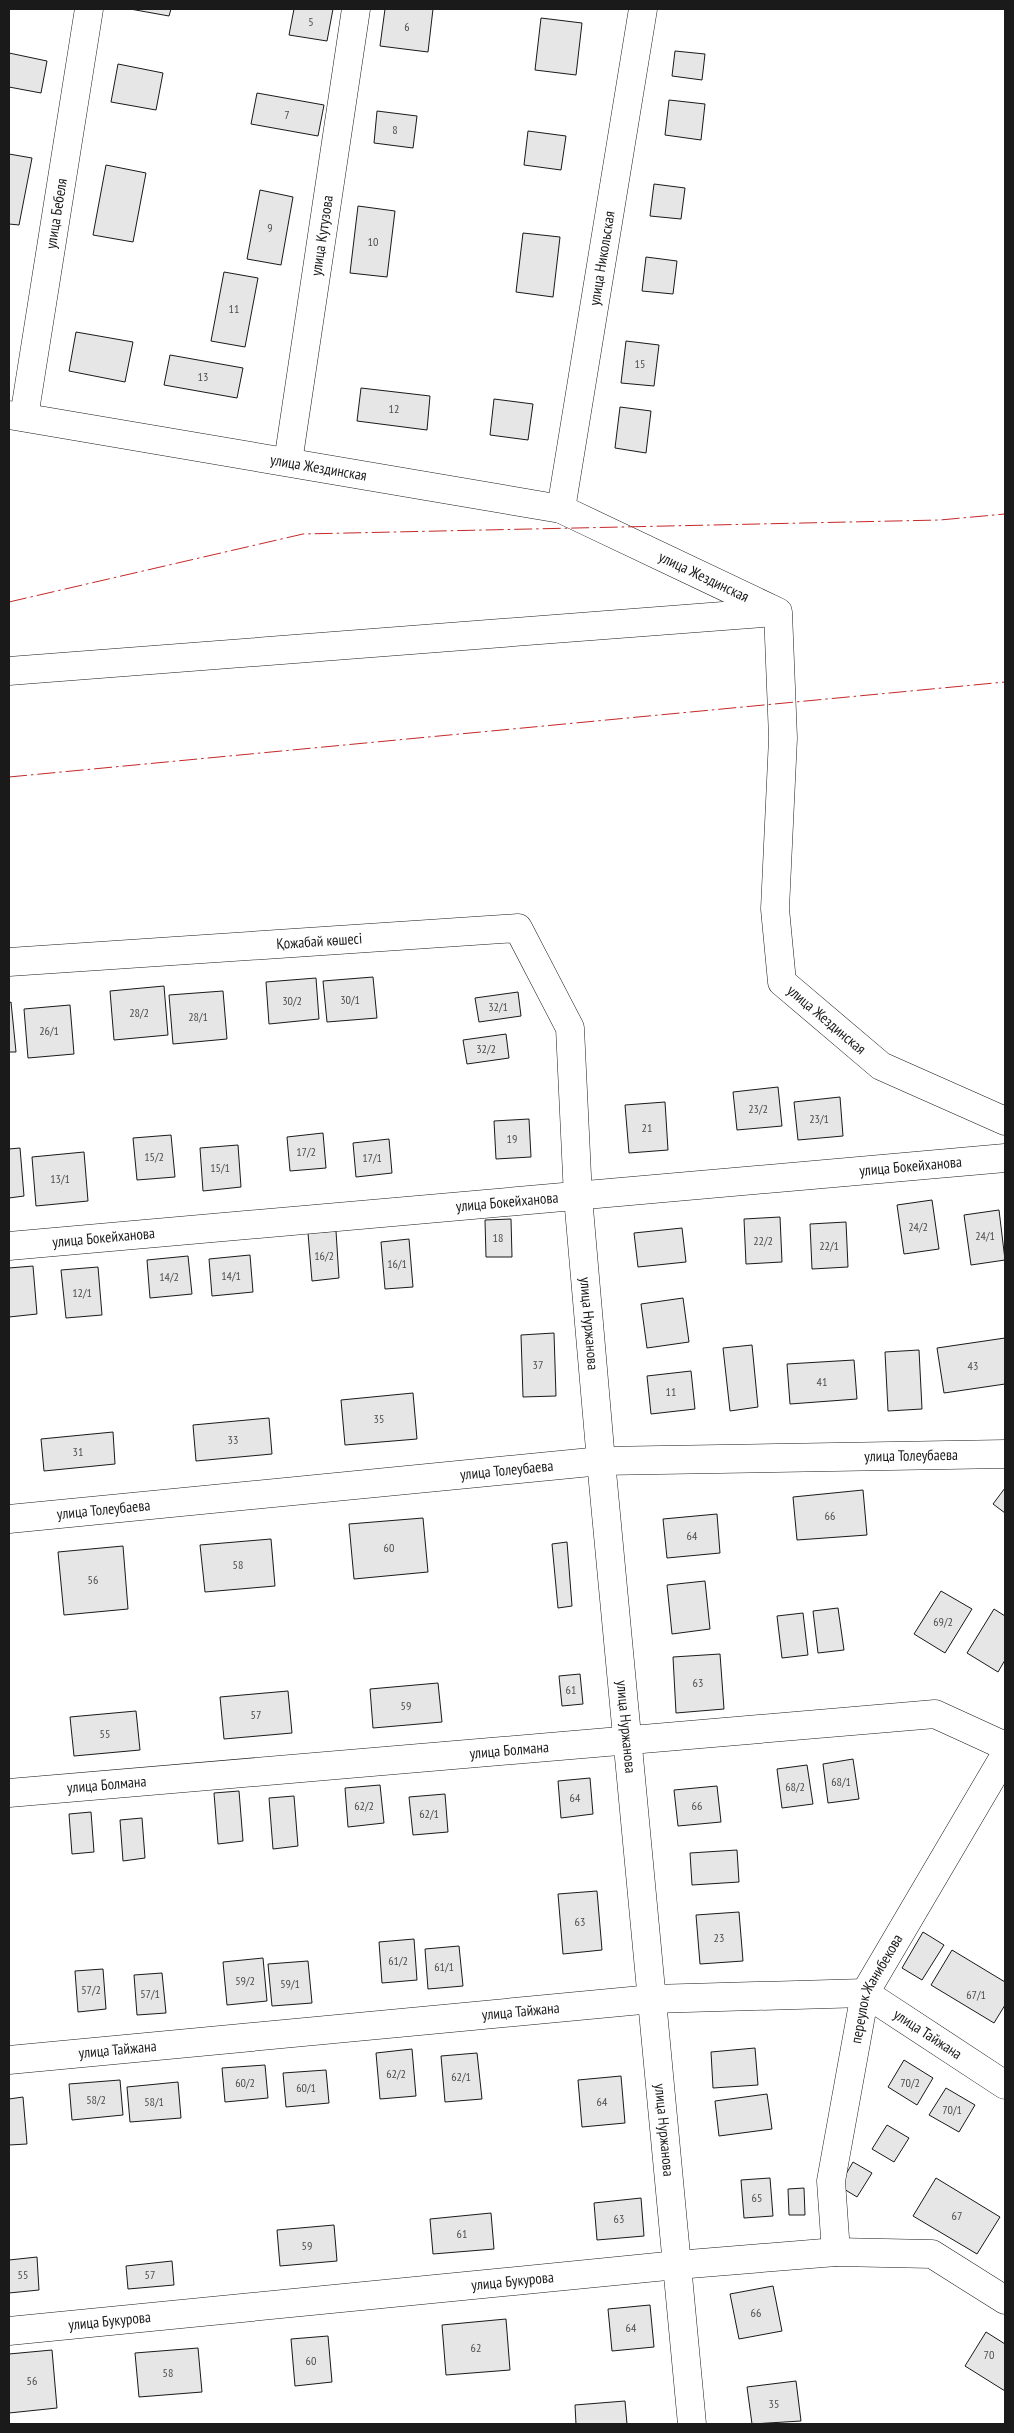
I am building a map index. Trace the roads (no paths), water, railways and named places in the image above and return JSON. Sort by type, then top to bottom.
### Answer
[{"type":"street","name":"улица Бебеля","points":[[16,416],[89,9]]},
{"type":"street","name":"улица Кутузова","points":[[288,462],[356,9]]},
{"type":"street","name":"улица Никольская","points":[[561,509],[643,9]]},
{"type":"street","name":"улица Жездинская","points":[[16,416],[561,509],[778,612],[783,738],[775,909],[782,982],[880,1066],[1005,1121]]},
{"type":"street","points":[[9,671],[778,612]]},
{"type":"street","name":"Қожабай көшесі","points":[[9,962],[518,928],[570,1028]]},
{"type":"street","name":"улица Нуржанова","points":[[570,1028],[578,1197],[601,1461],[692,2424]]},
{"type":"street","name":"улица Бокейханова","points":[[9,1246],[1005,1158]]},
{"type":"street","name":"улица Толеубаева","points":[[9,1518],[601,1461],[1005,1454]]},
{"type":"street","name":"улица Болмана","points":[[9,1793],[935,1714],[1005,1746]]},
{"type":"street","name":"переулок Жанибекова","points":[[836,2252],[831,2181],[865,1993],[1005,1755]]},
{"type":"street","name":"улица Тайжана","points":[[9,2060],[652,1999],[865,1993],[1005,2086]]},
{"type":"street","name":"улица Букурова","points":[[9,2331],[677,2265],[836,2252],[932,2254],[1005,2300]]}]
